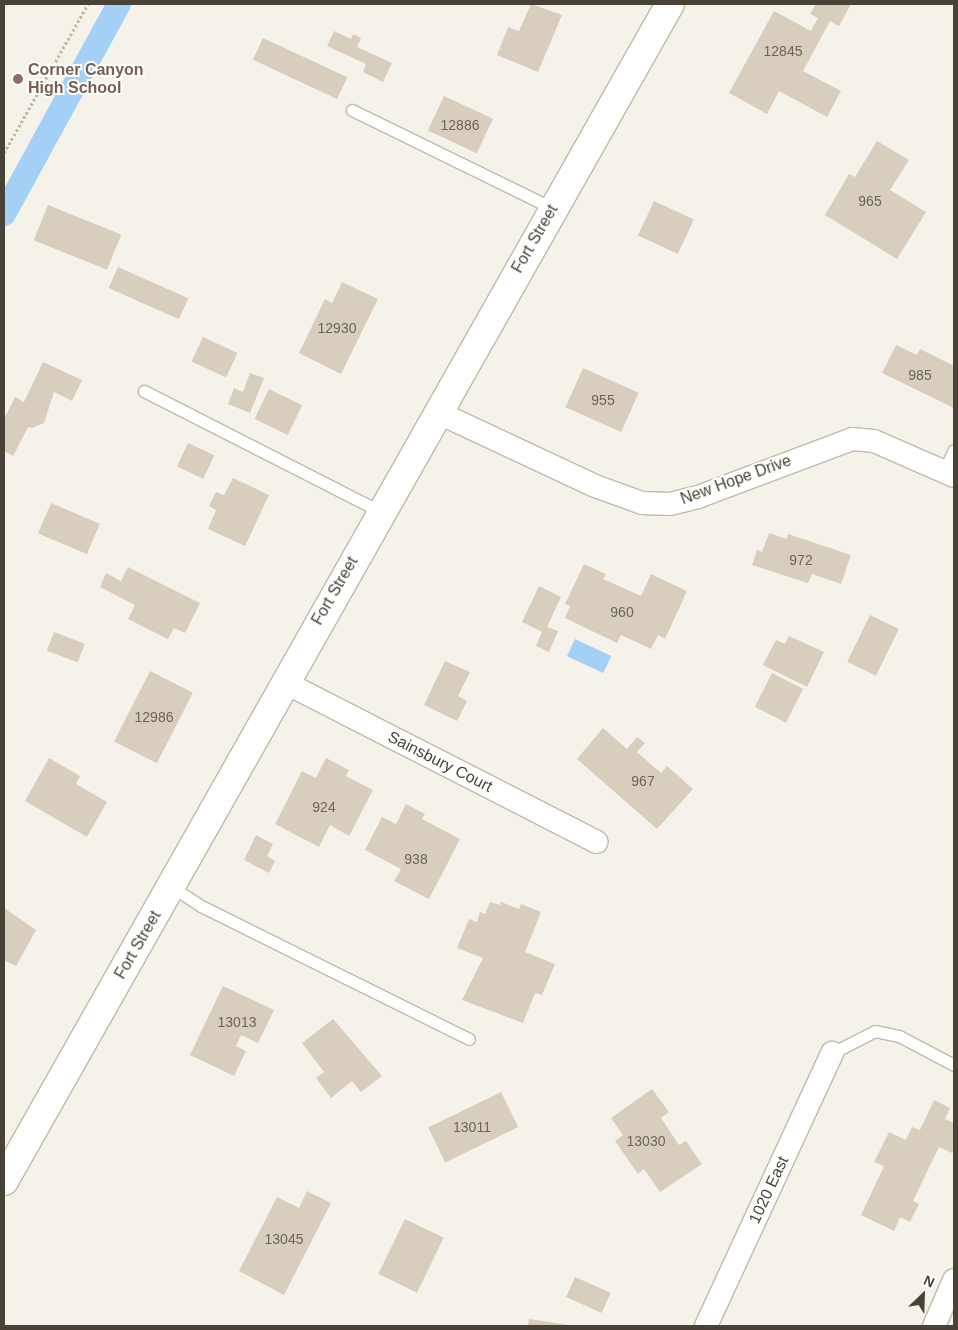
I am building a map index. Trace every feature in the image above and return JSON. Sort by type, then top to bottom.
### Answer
[{"type":"street","name":"Fort Street","points":[[4,1181],[172,887],[380,511],[670,4]]},
{"type":"street","name":"New Hope Drive","points":[[437,412],[595,486],[642,502],[670,504],[698,497],[852,439],[874,442],[949,474]]},
{"type":"street","name":"Sainsbury Court","points":[[284,682],[596,842]]},
{"type":"street","name":"1020 East","points":[[706,1326],[832,1053]]},
{"type":"street","points":[[934,1326],[954,1280]]},
{"type":"lane","points":[[352,110],[552,208]]},
{"type":"lane","points":[[144,391],[380,511]]},
{"type":"lane","points":[[949,474],[954,450]]},
{"type":"lane","points":[[172,887],[201,906],[469,1039]]},
{"type":"lane","points":[[832,1053],[875,1030],[899,1036],[954,1065]]},
{"type":"path","points":[[4,153],[88,4]]},
{"type":"water","points":[[575,639],[611,656],[603,673],[567,656]]},
{"type":"building","points":[[531,4],[562,15],[538,72],[497,55],[508,27],[519,31]]},
{"type":"building","points":[[816,4],[851,4],[839,26],[830,21],[803,71],[841,91],[827,117],[779,91],[767,114],[729,93],[774,11],[811,31],[818,18],[810,14]]},
{"type":"building","points":[[334,31],[351,39],[353,34],[361,38],[357,47],[392,63],[383,82],[363,72],[366,64],[327,46]]},
{"type":"building","points":[[263,38],[347,77],[337,99],[253,60]]},
{"type":"building","points":[[444,96],[493,119],[477,153],[428,130]]},
{"type":"building","points":[[877,141],[909,160],[890,190],[926,212],[897,259],[825,215],[849,174],[855,177]]},
{"type":"building","points":[[654,201],[694,220],[678,254],[638,235]]},
{"type":"building","points":[[48,205],[121,235],[107,270],[34,240]]},
{"type":"building","points":[[118,267],[188,298],[179,319],[109,288]]},
{"type":"building","points":[[342,282],[378,299],[341,374],[299,353],[325,299],[332,303]]},
{"type":"building","points":[[203,337],[237,353],[226,378],[192,361]]},
{"type":"building","points":[[896,345],[917,355],[920,349],[954,366],[954,408],[882,373]]},
{"type":"building","points":[[43,362],[82,380],[72,401],[54,392],[44,423],[32,428],[28,427],[13,456],[4,451],[4,419],[15,397],[24,402]]},
{"type":"building","points":[[583,368],[639,393],[621,432],[566,407]]},
{"type":"building","points":[[250,373],[264,378],[250,413],[228,404],[234,388],[243,392]]},
{"type":"building","points":[[269,389],[302,405],[288,435],[255,419]]},
{"type":"building","points":[[188,443],[214,455],[203,479],[177,467]]},
{"type":"building","points":[[233,478],[269,495],[245,546],[208,529],[216,510],[209,506],[216,492],[224,495]]},
{"type":"building","points":[[51,503],[100,524],[87,554],[38,533]]},
{"type":"building","points":[[769,533],[787,539],[788,534],[851,555],[841,584],[812,574],[808,583],[752,565],[757,550],[762,552]]},
{"type":"building","points":[[584,564],[606,574],[603,579],[641,596],[651,574],[687,591],[665,639],[658,635],[651,649],[621,635],[617,643],[565,618],[570,606],[565,604]]},
{"type":"building","points":[[128,567],[200,603],[185,633],[174,628],[168,639],[128,619],[135,605],[100,587],[106,573],[121,581]]},
{"type":"building","points":[[539,586],[561,597],[547,627],[558,631],[549,652],[536,646],[542,632],[522,622]]},
{"type":"building","points":[[870,615],[899,629],[876,676],[847,662]]},
{"type":"building","points":[[54,632],[85,644],[78,662],[47,651]]},
{"type":"building","points":[[789,636],[824,652],[807,687],[763,665],[776,640],[785,644]]},
{"type":"building","points":[[445,661],[470,672],[458,696],[467,701],[457,721],[424,705]]},
{"type":"building","points":[[150,671],[193,693],[157,763],[114,741]]},
{"type":"building","points":[[772,673],[803,689],[786,723],[755,707]]},
{"type":"building","points":[[603,728],[627,749],[637,737],[645,743],[637,752],[661,773],[667,766],[693,789],[657,829],[577,759]]},
{"type":"building","points":[[49,758],[80,776],[76,784],[107,802],[87,837],[25,801]]},
{"type":"building","points":[[326,758],[349,770],[346,776],[373,790],[349,836],[330,825],[319,847],[275,824],[302,771],[316,778]]},
{"type":"building","points":[[406,804],[425,814],[422,819],[460,839],[429,899],[394,881],[401,869],[365,850],[382,817],[396,824]]},
{"type":"building","points":[[256,835],[273,844],[267,856],[275,861],[269,873],[244,860]]},
{"type":"building","points":[[490,902],[500,905],[501,902],[519,909],[521,904],[541,912],[525,952],[555,964],[542,995],[535,993],[523,1023],[462,1000],[483,958],[457,948],[469,919],[477,922],[480,912],[485,914]]},
{"type":"building","points":[[4,908],[36,930],[16,966],[4,960]]},
{"type":"building","points":[[223,986],[274,1010],[258,1043],[241,1035],[236,1046],[246,1051],[234,1076],[190,1055]]},
{"type":"building","points":[[333,1019],[382,1076],[361,1092],[352,1081],[331,1098],[316,1078],[324,1072],[302,1043]]},
{"type":"building","points":[[652,1089],[669,1112],[661,1118],[679,1145],[686,1141],[702,1164],[660,1192],[644,1169],[638,1174],[615,1141],[623,1135],[611,1118]]},
{"type":"building","points":[[501,1092],[518,1127],[445,1163],[428,1128]]},
{"type":"building","points":[[934,1100],[950,1108],[945,1119],[954,1123],[954,1147],[952,1153],[939,1147],[913,1201],[919,1204],[910,1222],[900,1217],[894,1231],[861,1215],[884,1166],[874,1162],[889,1132],[906,1140],[912,1127],[920,1130]]},
{"type":"building","points":[[307,1191],[331,1203],[284,1295],[239,1271],[277,1197],[299,1208]]},
{"type":"building","points":[[405,1219],[444,1238],[417,1293],[378,1274]]},
{"type":"building","points":[[575,1277],[611,1293],[602,1313],[566,1297]]},
{"type":"building","points":[[529,1319],[569,1325],[569,1326],[528,1326]]},
{"type":"waterway","points":[[4,214],[119,4]]},
{"type":"place","name":"Corner Canyon High School","points":[[18,79]]}]
